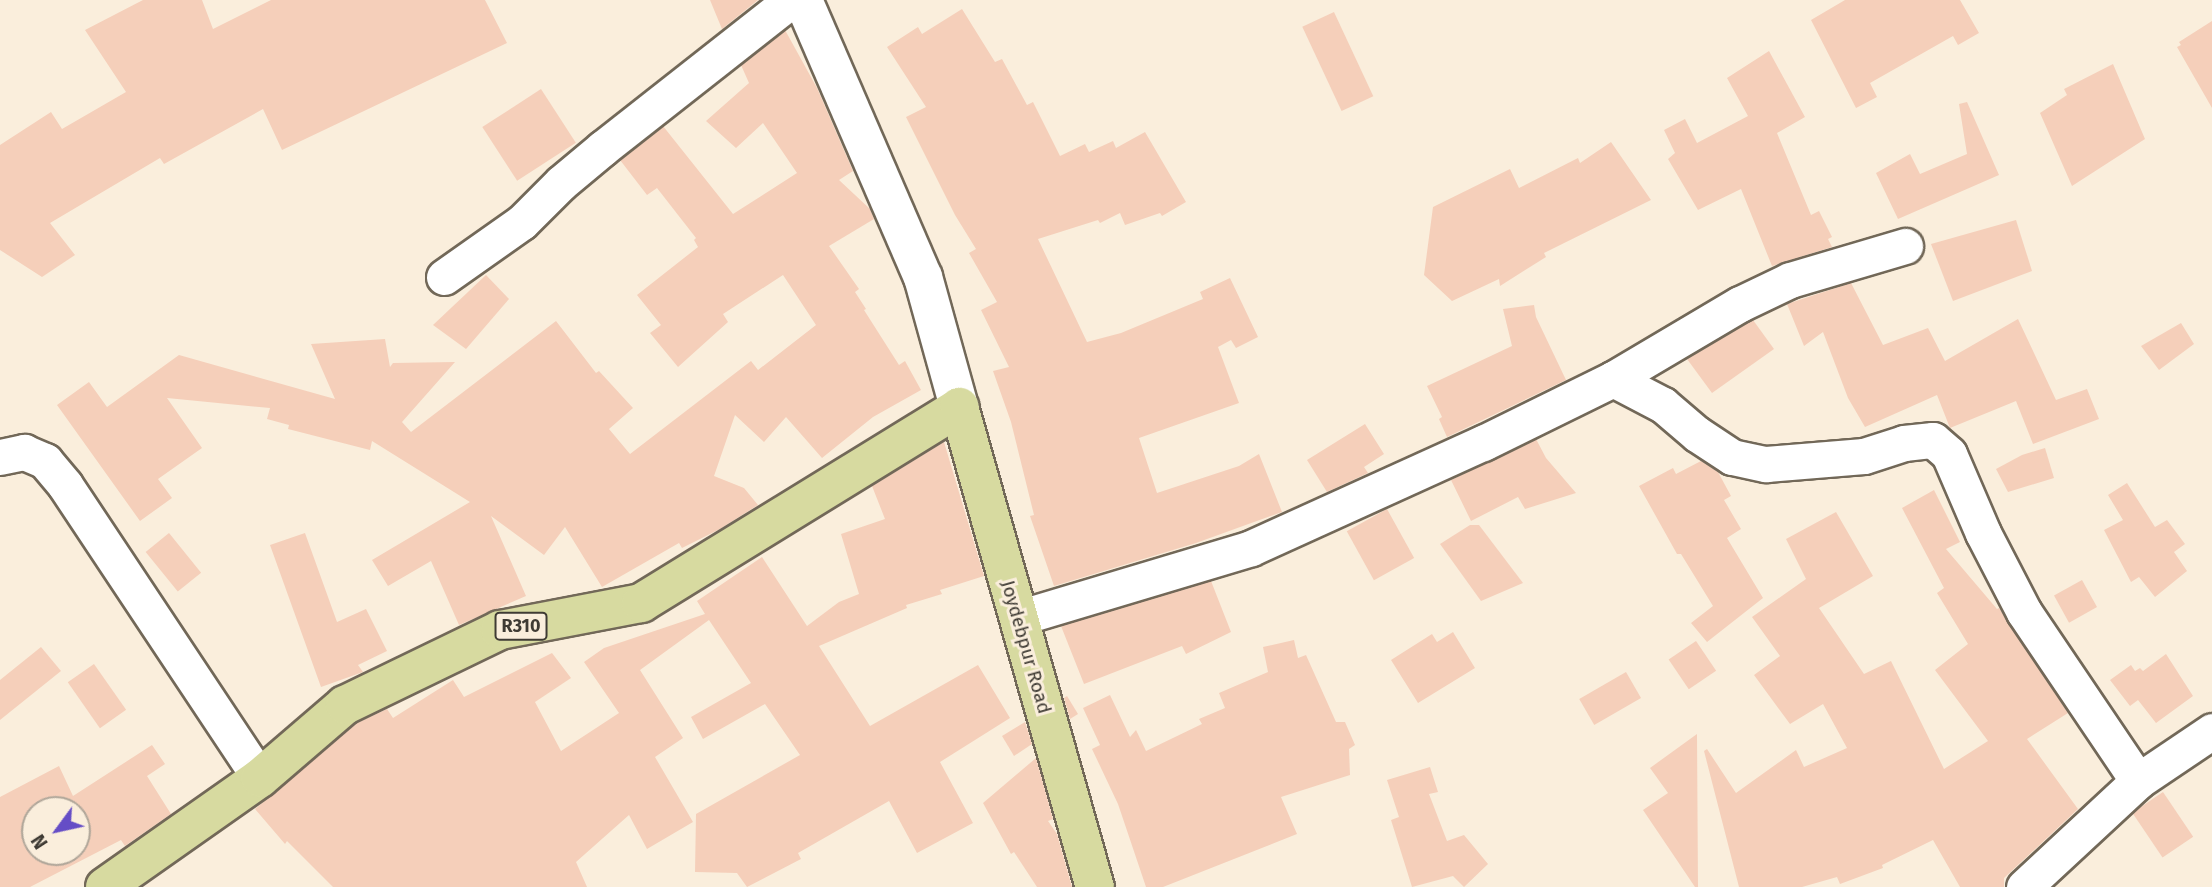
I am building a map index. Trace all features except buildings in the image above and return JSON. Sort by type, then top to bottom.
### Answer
[{"type":"main road","name":"Joydebpur Road","points":[[959,407],[1095,887]]},
{"type":"main road","name":"R310","points":[[105,887],[260,778],[345,705],[500,630],[640,603],[959,407]]},
{"type":"street","points":[[444,277],[522,222],[561,183],[603,148],[791,0]]},
{"type":"street","points":[[803,0],[923,277],[959,407]]},
{"type":"street","points":[[1018,618],[1251,548],[1483,443],[1613,379],[1740,304],[1790,280],[1905,246]]},
{"type":"street","points":[[1613,379],[1663,405],[1697,434],[1732,457],[1766,464],[1864,456],[1904,443],[1933,440],[1949,454],[1983,533],[2024,612],[2138,781]]},
{"type":"street","points":[[0,457],[24,452],[45,461],[65,485],[260,778]]},
{"type":"street","points":[[2024,887],[2138,781],[2212,731]]}]
